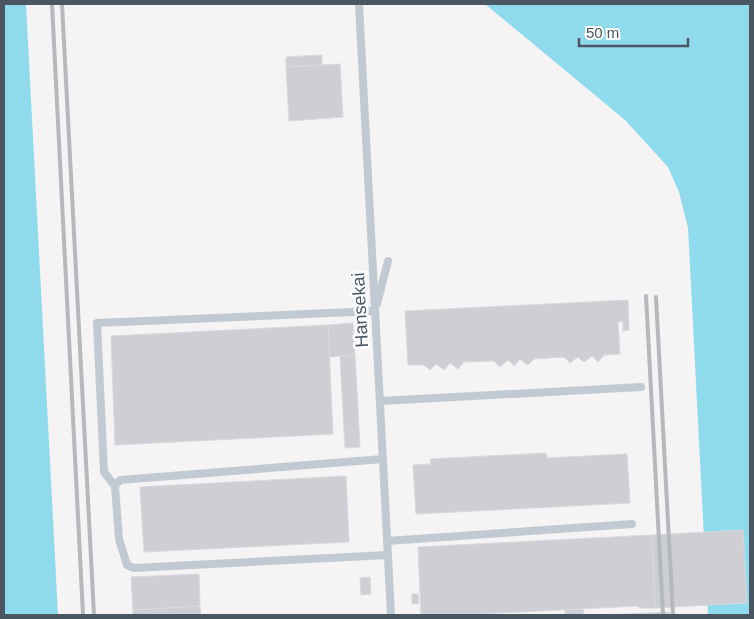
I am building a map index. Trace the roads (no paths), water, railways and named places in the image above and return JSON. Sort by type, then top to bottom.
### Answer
[{"type":"lane","name":"Hansekai","points":[[359,4],[391,615]]},
{"type":"lane","points":[[388,261],[375,311],[97,323],[104,472],[115,486],[119,539],[127,565],[134,568],[388,555]]},
{"type":"lane","points":[[380,401],[641,387]]},
{"type":"lane","points":[[115,486],[120,480],[383,459]]},
{"type":"lane","points":[[387,541],[632,524]]},
{"type":"water","points":[[4,4],[26,4],[58,615],[4,615]]},
{"type":"water","points":[[485,4],[750,4],[750,615],[708,615],[688,228],[679,192],[668,167],[625,120]]},
{"type":"railway","points":[[52,4],[83,615]]},
{"type":"railway","points":[[62,4],[94,615]]},
{"type":"railway","points":[[646,296],[663,615]]},
{"type":"railway","points":[[656,297],[673,615]]}]
